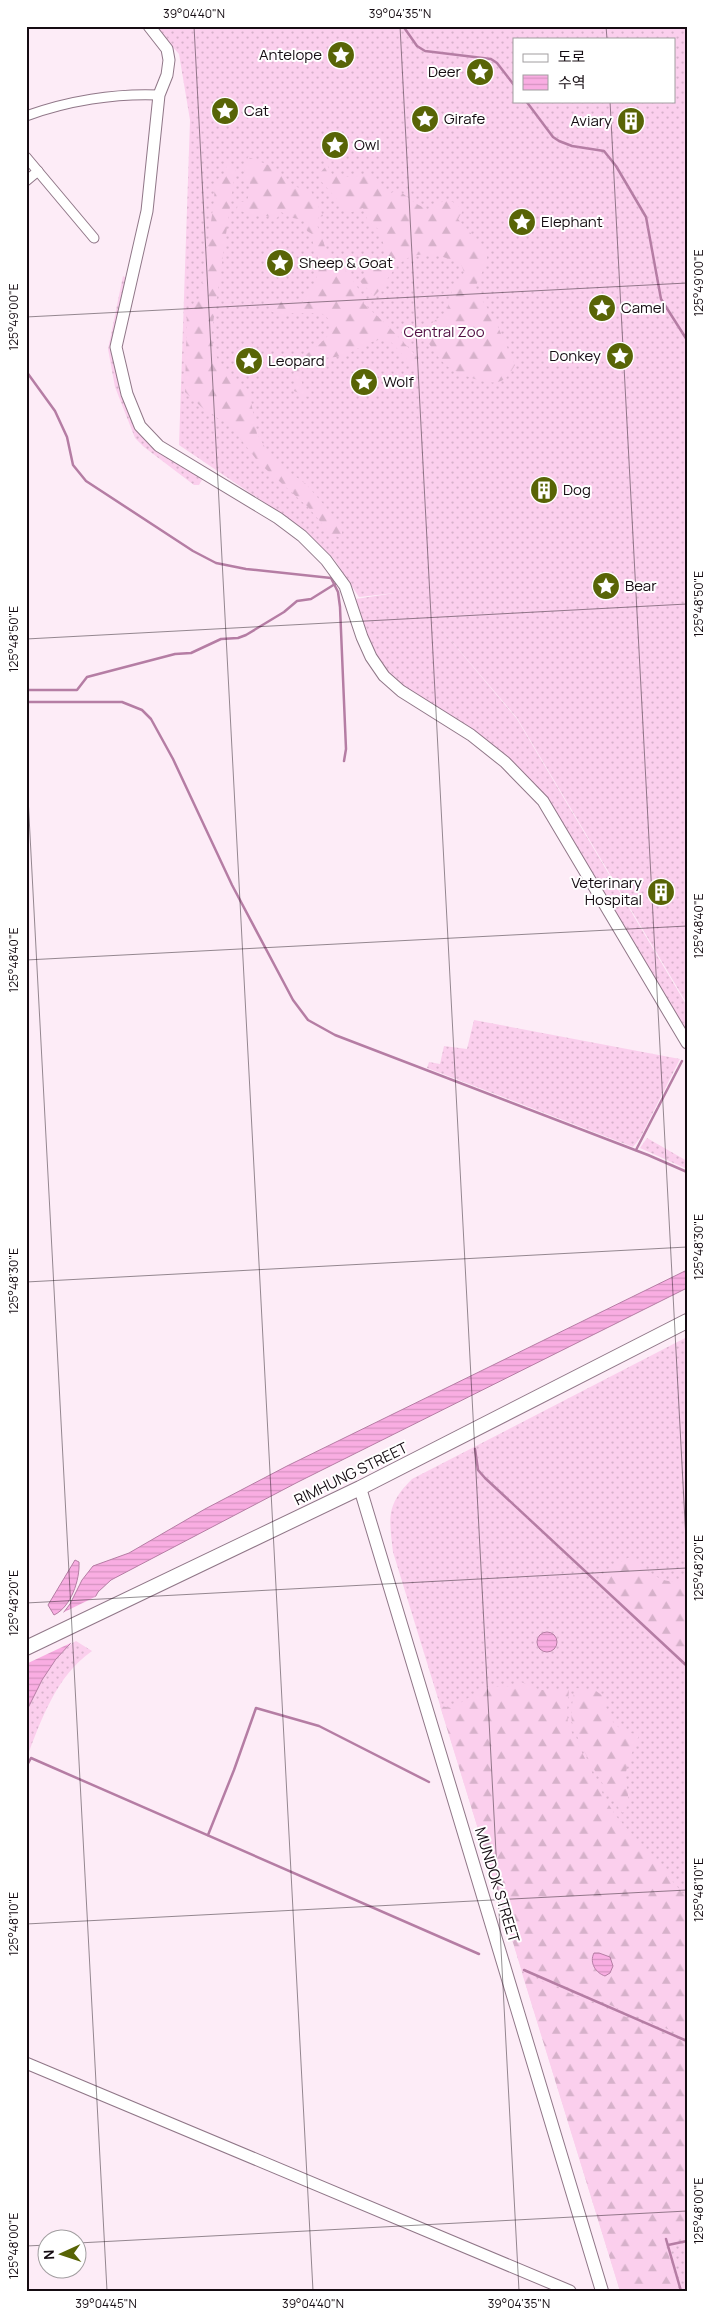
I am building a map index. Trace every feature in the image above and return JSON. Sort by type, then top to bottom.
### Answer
[{"type":"main road","name":"RIMHUNG STREET","points":[[26,1648],[360,1488],[687,1321]]},
{"type":"main road","name":"MUNDOK STREET","points":[[360,1488],[602,2291]]},
{"type":"street","points":[[149,26],[167,49],[169,60],[167,75],[159,95],[147,211],[116,347],[127,394],[140,426],[159,446],[278,518],[302,536],[326,560],[345,586],[365,644],[384,676],[401,691],[471,735],[505,762],[543,801],[687,1043]]},
{"type":"street","points":[[26,116],[63,105],[139,94],[159,95]]},
{"type":"street","points":[[26,157],[94,238]]},
{"type":"street","points":[[26,181],[38,171]]},
{"type":"street","points":[[26,2063],[570,2291]]},
{"type":"green space","name":"Central Zoo","points":[[154,26],[687,26],[687,1004],[517,718],[431,617],[517,719],[687,1006],[687,1036],[543,796],[530,781],[500,754],[397,682],[375,657],[367,638],[356,599],[395,593],[359,597],[334,559],[305,530],[179,445],[190,120],[179,54]]},
{"type":"green space","points":[[248,157],[276,168],[293,186],[311,191],[323,216],[319,217],[316,222],[327,252],[333,262],[343,267],[358,288],[364,304],[420,360],[423,366],[418,371],[389,340],[382,340],[370,342],[341,356],[311,360],[306,363],[301,373],[305,391],[309,397],[294,391],[295,358],[301,357],[316,347],[333,330],[327,317],[319,313],[290,313],[282,317],[269,310],[270,300],[303,302],[317,276],[319,264],[312,234],[307,231],[304,220],[293,218],[281,212],[277,218],[255,214],[254,217],[237,209],[238,202],[245,202],[248,198],[250,182],[243,177]]},
{"type":"green space","points":[[227,163],[236,166],[211,337],[214,353],[228,375],[249,390],[257,434],[269,454],[286,470],[306,484],[342,526],[342,539],[329,532],[308,507],[259,463],[229,424],[208,413],[185,392],[187,310],[200,298],[214,201],[215,181],[225,174]]},
{"type":"green space","points":[[327,165],[332,174],[342,174],[345,177],[372,175],[377,179],[381,190],[390,194],[397,189],[428,210],[445,200],[453,202],[463,210],[458,219],[484,249],[487,258],[475,289],[495,320],[515,365],[505,379],[498,382],[483,381],[452,369],[436,354],[422,331],[447,311],[454,283],[461,278],[464,272],[461,264],[434,255],[416,255],[400,263],[374,296],[360,281],[388,256],[378,229],[368,221],[363,208],[349,213],[320,180],[320,173]]},
{"type":"green space","points":[[123,276],[128,279],[114,338],[137,429],[158,450],[203,478],[199,485],[194,485],[135,438],[115,387],[108,349]]},
{"type":"green space","points":[[474,1020],[680,1059],[640,1138],[633,1147],[427,1068],[429,1062],[440,1064],[444,1046],[467,1049]]},
{"type":"green space","points":[[647,1138],[687,1161],[687,1169],[640,1148]]},
{"type":"green space","points":[[687,1337],[687,2291],[620,2291],[393,1552],[390,1520],[391,1512],[398,1496],[412,1479]]},
{"type":"green space","points":[[630,1557],[663,1580],[678,1580],[687,1577],[687,1664],[598,1582],[613,1566]]},
{"type":"green space","points":[[76,1641],[92,1651],[79,1661],[59,1686],[44,1715],[26,1760],[26,1713],[32,1695],[53,1663]]},
{"type":"green space","points":[[521,1682],[540,1690],[569,1690],[568,1725],[607,1802],[616,1816],[687,1898],[687,2037],[521,1968],[440,1706],[452,1708],[486,1687],[518,1686]]},
{"type":"green space","points":[[575,1688],[596,1691],[603,1696],[607,1711],[618,1727],[639,1735],[626,1772],[628,1803],[623,1813],[594,1769],[575,1731],[571,1714]]},
{"type":"green space","points":[[522,1973],[687,2043],[687,2240],[669,2244],[667,2238],[664,2239],[679,2291],[620,2291]]},
{"type":"water","points":[[687,1270],[687,1288],[298,1482],[111,1580],[98,1592],[70,1644],[56,1659],[42,1680],[26,1712],[26,1662],[70,1604],[82,1580],[93,1566],[129,1553],[205,1509],[287,1466]]},
{"type":"water","points":[[75,1560],[79,1562],[76,1585],[65,1606],[54,1615],[48,1605]]},
{"type":"water","points":[[547,1632],[554,1635],[557,1642],[554,1649],[547,1652],[540,1649],[537,1642],[540,1635]]},
{"type":"water","points":[[594,1953],[610,1957],[613,1966],[610,1973],[605,1976],[596,1970],[592,1960]]},
{"type":"pier","points":[[99,1595],[75,1641],[26,1664],[26,1658],[57,1617],[54,1617]]},
{"type":"waterway","points":[[403,26],[417,46],[425,51],[491,59],[497,63],[513,84]]},
{"type":"waterway","points":[[527,102],[553,137],[572,146],[604,151],[616,166],[646,217],[661,299],[687,340]]},
{"type":"waterway","points":[[26,371],[55,411],[67,437],[73,465],[86,481],[193,551],[216,563],[246,569],[331,578],[338,592],[340,607],[346,749],[344,761]]},
{"type":"waterway","points":[[26,690],[77,690],[87,677],[175,654],[191,653],[221,639],[238,638],[284,612],[297,601],[311,599],[335,584]]},
{"type":"waterway","points":[[26,702],[122,702],[142,710],[151,719],[173,759],[232,885],[293,1000],[308,1020],[335,1035],[648,1155],[687,1172]]},
{"type":"waterway","points":[[636,1150],[682,1061]]},
{"type":"waterway","points":[[475,1449],[478,1470],[485,1478],[687,1666]]},
{"type":"waterway","points":[[208,1835],[256,1708],[319,1726],[429,1782]]},
{"type":"waterway","points":[[26,1767],[31,1758],[479,1954]]},
{"type":"waterway","points":[[524,1970],[687,2041]]},
{"type":"waterway","points":[[666,2239],[681,2291]]},
{"type":"waterway","points":[[668,2245],[687,2241]]},
{"type":"place","name":"Antelope","points":[[341,55]]},
{"type":"place","name":"Deer","points":[[480,72]]},
{"type":"place","name":"Cat","points":[[225,111]]},
{"type":"place","name":"Girafe","points":[[425,119]]},
{"type":"place","name":"Aviary","points":[[631,121]]},
{"type":"place","name":"Owl","points":[[335,145]]},
{"type":"place","name":"Elephant","points":[[522,222]]},
{"type":"place","name":"Sheep & Goat","points":[[280,263]]},
{"type":"place","name":"Camel","points":[[602,308]]},
{"type":"place","name":"Donkey","points":[[620,356]]},
{"type":"place","name":"Leopard","points":[[249,361]]},
{"type":"place","name":"Wolf","points":[[364,382]]},
{"type":"place","name":"Dog","points":[[544,490]]},
{"type":"place","name":"Bear","points":[[606,586]]},
{"type":"place","name":"Veterinary Hospital","points":[[661,892]]}]
